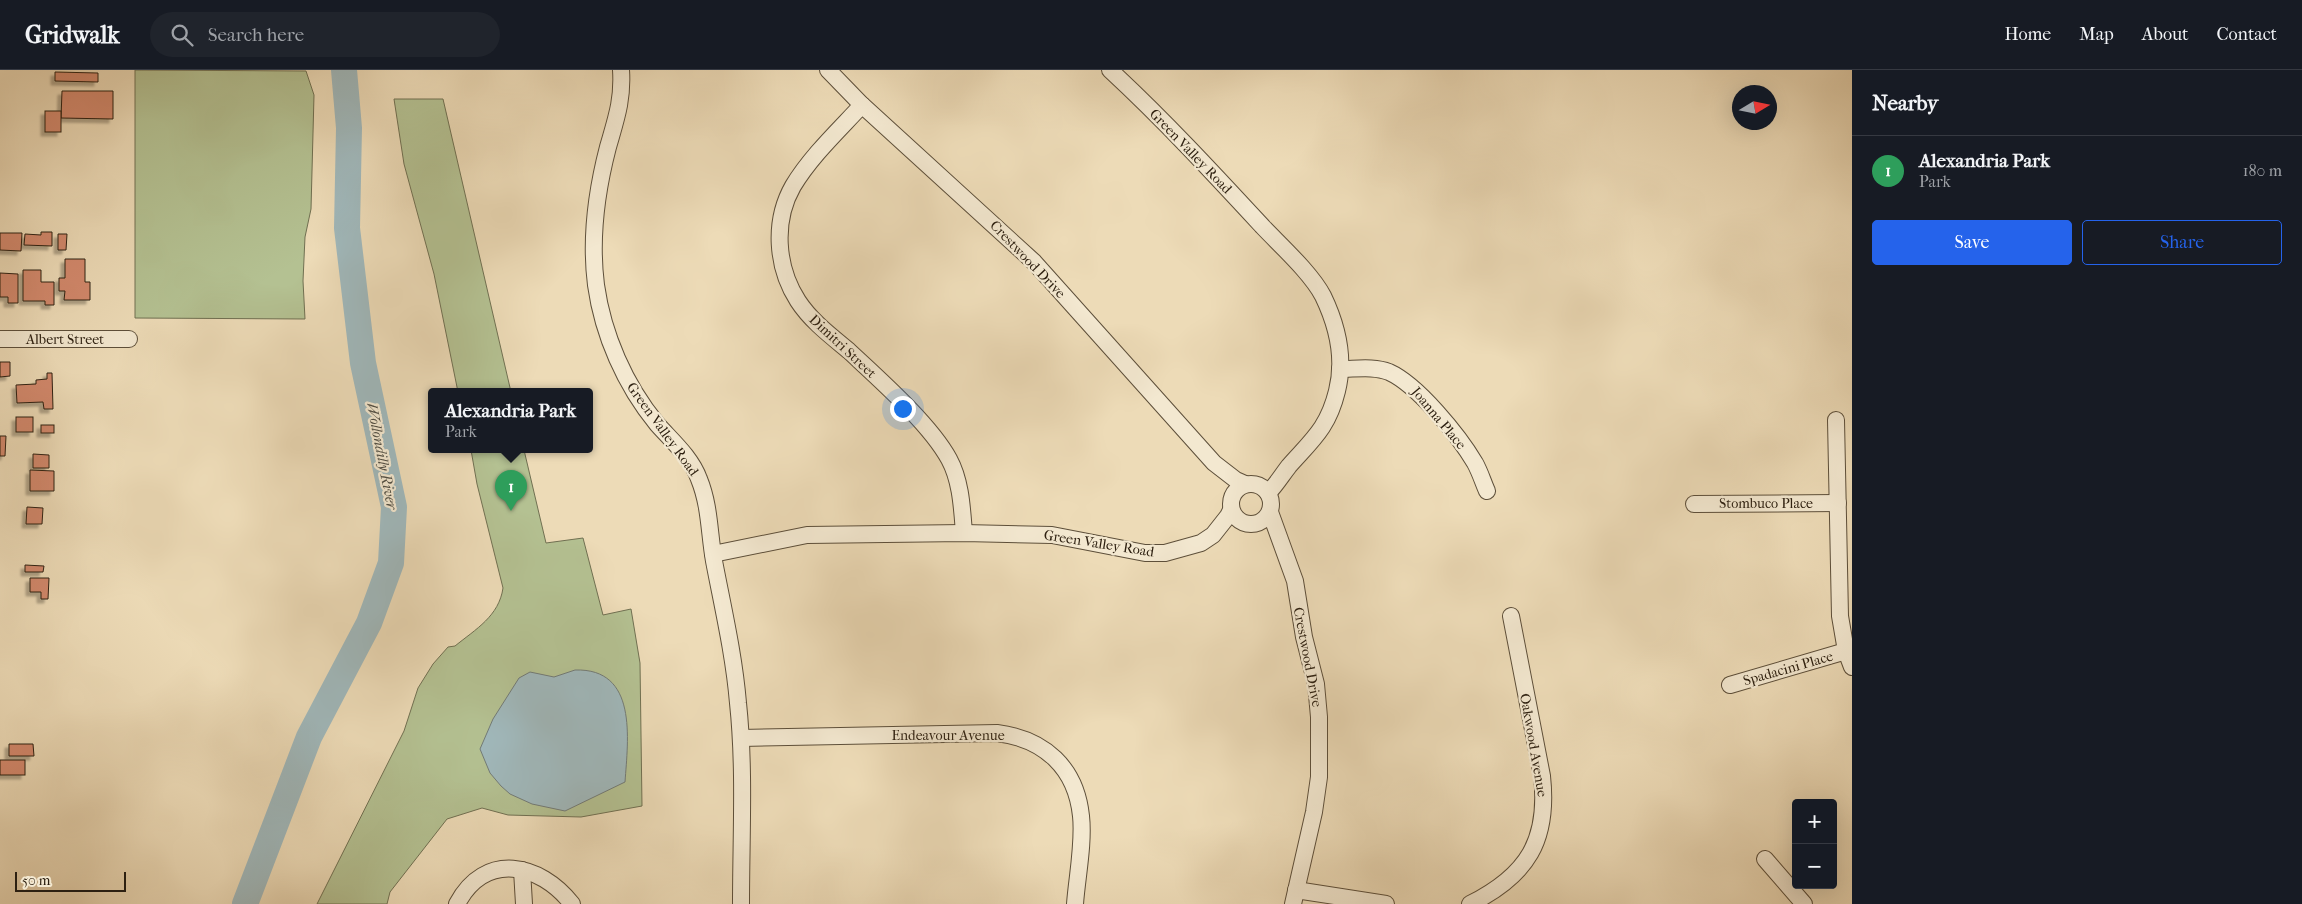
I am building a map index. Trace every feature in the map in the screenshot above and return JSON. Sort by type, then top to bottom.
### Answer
[{"type":"street","name":"Green Valley Road","points":[[621,70],[622,92],[618,116],[609,146],[594,216],[593,255],[596,287],[614,349],[628,380],[643,405],[681,450],[698,476],[707,501],[713,554],[735,674],[741,738],[741,904]]},
{"type":"street","name":"Crestwood Drive","points":[[828,70],[862,105],[1034,262],[1214,463],[1236,480],[1247,493],[1271,499],[1270,512],[1295,581],[1304,637],[1316,684],[1319,717],[1319,777],[1307,848],[1294,897]]},
{"type":"street","name":"Green Valley Road","points":[[713,554],[808,534],[964,533],[1052,535],[1137,552],[1165,553],[1201,543],[1213,534],[1247,493],[1289,466],[1317,436],[1330,414],[1337,391],[1340,369],[1339,347],[1334,324],[1322,294],[1298,265],[1169,125],[1110,70]]},
{"type":"street","name":"Dimitri Street","points":[[862,105],[811,162],[793,186],[783,209],[779,234],[781,259],[787,279],[798,300],[813,320],[870,370],[936,439],[949,460],[957,479],[964,533]]},
{"type":"street","name":"Albert Street","points":[[0,338],[130,339]]},
{"type":"street","name":"Joanna Place","points":[[1340,369],[1369,368],[1388,372],[1410,384],[1460,441],[1476,464],[1487,491]]},
{"type":"street","points":[[1836,420],[1838,503],[1845,577],[1840,616],[1849,659]]},
{"type":"street","name":"Crestwood Drive","points":[[1247,493],[1234,515],[1262,527],[1288,559]]},
{"type":"street","name":"Stombuco Place","points":[[1694,504],[1838,503]]},
{"type":"street","name":"Green Valley Road","points":[[1213,534],[1249,523],[1261,522],[1270,512]]},
{"type":"street","name":"Oakwood Avenue","points":[[1470,904],[1490,894],[1509,881],[1524,863],[1535,844],[1543,824],[1545,801],[1542,776],[1511,616]]},
{"type":"street","name":"Spadacini Place","points":[[1730,685],[1849,659]]},
{"type":"street","name":"Endeavour Avenue","points":[[741,738],[998,733],[1018,735],[1042,747],[1062,765],[1076,791],[1082,817],[1075,904]]},
{"type":"street","points":[[1766,859],[1804,904]]},
{"type":"street","points":[[457,904],[464,892],[485,874],[499,869],[522,870],[544,878],[558,888],[572,904]]},
{"type":"street","points":[[522,870],[524,904]]},
{"type":"street","points":[[1294,897],[1386,904]]},
{"type":"green space","points":[[135,70],[306,71],[314,95],[311,209],[305,237],[303,281],[305,319],[135,318]]},
{"type":"green space","points":[[394,99],[443,99],[510,388],[457,388],[434,274],[404,164]]},
{"type":"green space","points":[[472,453],[525,453],[546,543],[583,538],[603,615],[631,609],[640,663],[642,806],[581,817],[508,815],[482,808],[447,819],[390,892],[387,904],[317,904],[404,731],[418,688],[433,664],[448,647],[455,646],[478,628],[492,614],[501,598],[503,588],[477,484]]},
{"type":"water","points":[[575,670],[595,672],[610,681],[619,693],[625,709],[627,727],[625,782],[565,811],[532,804],[510,794],[490,773],[480,749],[493,719],[519,678],[530,672],[554,677]]},
{"type":"building","points":[[55,72],[98,73],[98,82],[55,81]]},
{"type":"building","points":[[62,91],[113,91],[113,119],[61,118]]},
{"type":"building","points":[[45,111],[61,111],[61,132],[45,132]]},
{"type":"building","points":[[41,232],[52,232],[52,246],[24,245],[25,234],[41,235]]},
{"type":"building","points":[[0,233],[22,233],[21,251],[0,250]]},
{"type":"building","points":[[58,234],[67,234],[66,250],[58,250]]},
{"type":"building","points":[[65,259],[85,259],[85,282],[90,282],[90,300],[64,300],[65,291],[59,291],[59,278],[65,278]]},
{"type":"building","points":[[23,270],[41,270],[41,282],[54,282],[54,305],[45,305],[45,301],[23,301]]},
{"type":"building","points":[[0,273],[18,274],[18,303],[8,303],[8,297],[0,297]]},
{"type":"building","points":[[0,362],[10,362],[10,376],[0,377]]},
{"type":"building","points":[[47,373],[52,373],[53,409],[44,409],[43,402],[17,403],[16,385],[36,384],[36,380],[47,379]]},
{"type":"building","points":[[16,417],[33,417],[33,432],[16,432]]},
{"type":"building","points":[[41,425],[54,425],[54,433],[41,433]]},
{"type":"building","points":[[0,436],[6,436],[5,456],[0,456]]},
{"type":"building","points":[[33,454],[49,455],[49,468],[33,468]]},
{"type":"building","points":[[30,470],[54,471],[54,491],[30,491]]},
{"type":"building","points":[[27,507],[43,508],[42,524],[26,524]]},
{"type":"building","points":[[25,565],[44,566],[43,572],[25,572]]},
{"type":"building","points":[[30,578],[49,578],[48,599],[41,599],[41,592],[30,592]]},
{"type":"building","points":[[9,744],[33,744],[34,756],[9,756]]},
{"type":"building","points":[[0,760],[25,760],[25,775],[0,775]]},
{"type":"waterway","name":"Wollondilly River","points":[[245,904],[309,737],[369,623],[391,563],[394,507],[363,363],[347,228],[349,128],[344,70]]},
{"type":"place","name":"Alexandria Park","points":[[511,511]]}]
